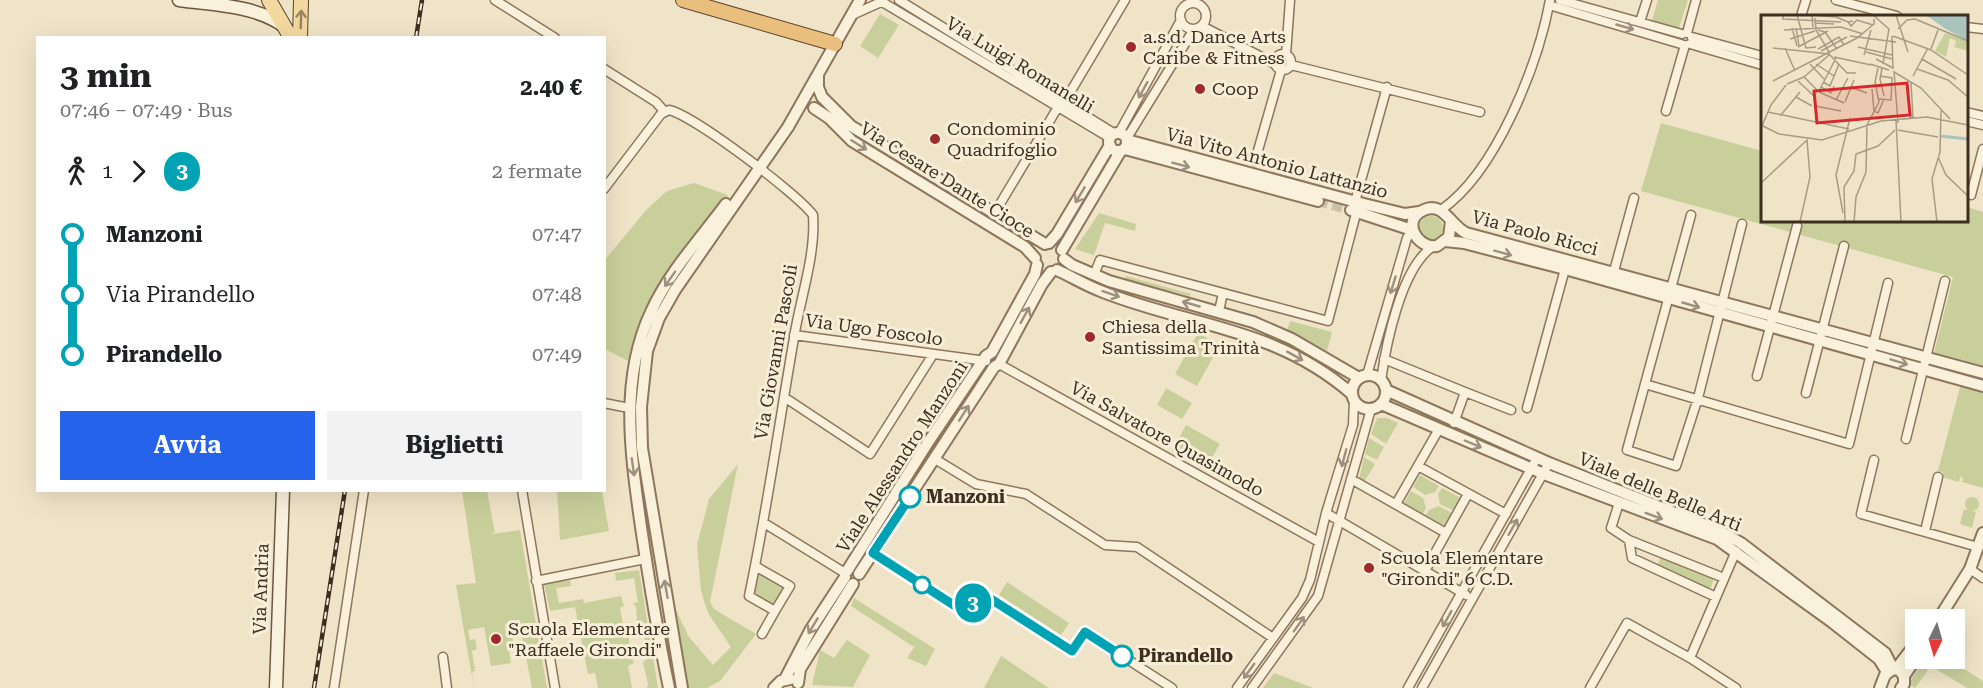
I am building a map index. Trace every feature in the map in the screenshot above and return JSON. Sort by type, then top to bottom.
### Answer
[{"type":"highway","points":[[683,0],[835,44]]},
{"type":"main road","points":[[179,0],[253,11],[269,16],[287,32]]},
{"type":"main road","points":[[226,6],[246,0]]},
{"type":"main road","points":[[300,36],[301,0]]},
{"type":"main road","points":[[253,11],[273,2],[287,32]]},
{"type":"main road","name":"Via Andria","points":[[276,688],[283,492]]},
{"type":"street","points":[[495,0],[552,36]]},
{"type":"street","points":[[669,688],[645,559],[631,451],[634,408],[647,351],[659,318],[675,290],[788,127],[860,0]]},
{"type":"street","name":"Via Luigi Romanelli","points":[[898,0],[1119,141]]},
{"type":"street","points":[[994,214],[1125,0]]},
{"type":"street","points":[[994,361],[1035,274],[1038,248],[1057,234],[1119,141],[1203,26],[1205,10],[1211,0]]},
{"type":"street","points":[[1286,55],[1290,0]]},
{"type":"street","points":[[1560,0],[1640,22],[1686,40],[1761,56]]},
{"type":"street","points":[[1640,22],[1647,0]]},
{"type":"street","points":[[1666,111],[1696,0]]},
{"type":"street","points":[[1801,15],[1806,0]]},
{"type":"street","points":[[1836,0],[1894,15]]},
{"type":"street","name":"Via Luigi Romanelli","points":[[852,15],[880,1],[1062,104]]},
{"type":"street","points":[[994,361],[1063,254],[1181,20],[1180,4],[1194,1],[1205,10]]},
{"type":"street","points":[[1252,688],[1318,596],[1352,479],[1384,385],[1384,359],[1410,274],[1425,252],[1446,241],[1451,232],[1446,215],[1505,128],[1534,62],[1550,3],[1686,40],[1761,65]]},
{"type":"street","points":[[1181,20],[1187,27],[1203,26],[1288,69],[1291,65]]},
{"type":"street","points":[[1968,27],[1983,29]]},
{"type":"street","points":[[1256,161],[1274,63],[1279,56],[1286,55]]},
{"type":"street","points":[[1286,55],[1290,58],[1291,65]]},
{"type":"street","points":[[1291,65],[1480,112]]},
{"type":"street","points":[[606,70],[656,102],[664,111],[677,113],[758,168]]},
{"type":"street","points":[[788,127],[821,104],[818,73]]},
{"type":"street","points":[[1094,275],[1100,260],[1328,321],[1386,87]]},
{"type":"street","points":[[806,95],[814,91],[821,96]]},
{"type":"street","points":[[806,95],[807,105],[814,108]]},
{"type":"street","name":"Via Cesare Dante Cioce","points":[[821,96],[858,131],[994,214],[1047,243]]},
{"type":"street","name":"Via Cesare Dante Cioce","points":[[814,108],[829,118],[852,141],[1025,247],[1036,261]]},
{"type":"street","points":[[606,186],[664,111]]},
{"type":"street","points":[[1968,112],[1983,116]]},
{"type":"street","points":[[1968,121],[1983,125]]},
{"type":"street","name":"Via Vito Antonio Lattanzio","points":[[1119,141],[1318,201]]},
{"type":"street","name":"Via Vito Antonio Lattanzio","points":[[1119,141],[1355,206],[1405,214],[1419,212]]},
{"type":"street","points":[[1971,195],[1983,149]]},
{"type":"street","name":"Via Giovanni Pascoli","points":[[758,168],[804,204],[813,215],[806,274],[764,523],[749,596],[775,611]]},
{"type":"street","name":"Via Paolo Ricci","points":[[1614,271],[1634,198]]},
{"type":"street","name":"Via Vito Antonio Lattanzio","points":[[1355,206],[1412,230]]},
{"type":"street","points":[[1237,688],[1302,598],[1310,580],[1326,513],[1353,425],[1353,385],[1363,377],[1407,238],[1419,212],[1431,208],[1446,215]]},
{"type":"street","points":[[1691,214],[1627,450],[1676,466],[1698,398],[1742,224]]},
{"type":"street","name":"Via Paolo Ricci","points":[[1446,215],[1466,233],[1824,328],[1872,348],[1983,386]]},
{"type":"street","points":[[1757,376],[1797,226]]},
{"type":"street","points":[[1412,230],[1417,240],[1432,247]]},
{"type":"street","name":"Via Paolo Ricci","points":[[1446,241],[1464,243],[1566,269],[1821,340],[1872,348]]},
{"type":"street","points":[[1047,243],[1094,275],[1253,322],[1292,339],[1363,377],[1384,385]]},
{"type":"street","points":[[1806,393],[1844,246]]},
{"type":"street","points":[[1036,261],[1043,271],[1054,271],[1102,292],[1249,335],[1288,352],[1332,377],[1362,408],[1376,407]]},
{"type":"street","name":"Via Paolo Ricci","points":[[1527,408],[1566,269]]},
{"type":"street","points":[[1906,440],[1945,281]]},
{"type":"street","points":[[1645,384],[1850,444],[1888,283]]},
{"type":"street","points":[[1219,311],[1223,293]]},
{"type":"street","name":"Via Ugo Foscolo","points":[[794,335],[933,356],[994,361]]},
{"type":"street","points":[[784,398],[870,454],[933,356]]},
{"type":"street","points":[[1384,359],[1511,410]]},
{"type":"street","name":"Viale Alessandro Manzoni","points":[[785,679],[811,629],[850,576],[873,553],[935,459],[994,361]]},
{"type":"street","name":"Viale Alessandro Manzoni","points":[[802,686],[800,669],[850,576],[927,444],[994,361]]},
{"type":"street","name":"Via Salvatore Quasimodo","points":[[994,361],[1319,542]]},
{"type":"street","name":"Via Paolo Ricci","points":[[1924,364],[1983,373]]},
{"type":"street","name":"Viale delle Belle Arti","points":[[1384,385],[1546,469],[1619,502],[1718,539],[1870,652],[1894,680]]},
{"type":"street","points":[[1454,423],[1465,392]]},
{"type":"street","points":[[606,403],[634,408]]},
{"type":"street","name":"Viale delle Belle Arti","points":[[1376,407],[1534,463]]},
{"type":"street","points":[[634,408],[682,688]]},
{"type":"street","points":[[1396,504],[1439,429]]},
{"type":"street","points":[[935,459],[976,484],[1026,494],[1105,545],[1137,547],[1273,639]]},
{"type":"street","points":[[1874,460],[1861,514],[1978,547]]},
{"type":"street","points":[[1408,688],[1534,463]]},
{"type":"street","points":[[1418,466],[1506,514]]},
{"type":"street","points":[[1422,688],[1546,469]]},
{"type":"street","name":"Viale delle Belle Arti","points":[[1546,469],[1720,531],[1741,543],[1885,652],[1894,680]]},
{"type":"street","points":[[1925,531],[1938,477]]},
{"type":"street","points":[[1352,479],[1446,533]]},
{"type":"street","points":[[334,688],[364,492]]},
{"type":"street","points":[[522,492],[555,688]]},
{"type":"street","points":[[1425,571],[1468,494]]},
{"type":"street","points":[[1619,502],[1611,528],[1629,540],[1724,578]]},
{"type":"street","points":[[1326,513],[1473,598]]},
{"type":"street","points":[[764,523],[850,576]]},
{"type":"street","points":[[1945,609],[1970,569],[1983,533]]},
{"type":"street","points":[[1629,540],[1632,558],[1716,597]]},
{"type":"street","points":[[1690,658],[1737,551]]},
{"type":"street","points":[[873,553],[966,613],[980,592],[1072,651],[1085,632],[1172,688]]},
{"type":"street","points":[[536,581],[645,559],[654,564],[661,555]]},
{"type":"street","points":[[755,566],[790,586],[762,634]]},
{"type":"street","points":[[1970,569],[1983,578]]},
{"type":"street","points":[[1590,688],[1627,623],[1690,658],[1736,688]]},
{"type":"street","points":[[1273,639],[1281,636],[1285,640],[1283,646]]},
{"type":"street","points":[[1885,652],[1894,657],[1905,656]]},
{"type":"street","points":[[443,657],[447,688]]},
{"type":"street","points":[[1894,680],[1905,665]]},
{"type":"street","points":[[774,688],[785,679],[802,686]]},
{"type":"green space","points":[[1658,0],[1688,0],[1679,28],[1652,21]]},
{"type":"green space","points":[[880,14],[899,25],[878,58],[860,46]]},
{"type":"green space","points":[[1661,123],[1761,151],[1761,222],[1968,222],[1968,207],[1983,212],[1983,366],[1934,353],[1953,277],[1641,191]]},
{"type":"green space","points":[[694,183],[728,195],[652,294],[630,362],[606,350],[606,259],[647,209],[667,191]]},
{"type":"green space","points":[[1099,213],[1136,224],[1135,231],[1105,223],[1094,255],[1075,249]]},
{"type":"green space","points":[[1431,216],[1439,220],[1443,228],[1439,236],[1431,240],[1423,236],[1419,228],[1423,220]]},
{"type":"green space","points":[[1126,276],[1191,294],[1190,296],[1125,279]]},
{"type":"green space","points":[[1290,321],[1332,332],[1327,351],[1287,330]]},
{"type":"green space","points":[[1198,333],[1220,345],[1197,386],[1175,374]]},
{"type":"green space","points":[[1961,383],[1983,391],[1983,488],[1962,482],[1963,478],[1960,477],[1959,482],[1942,477],[1943,472],[1938,471]]},
{"type":"green space","points":[[1166,388],[1192,403],[1182,419],[1157,405]]},
{"type":"green space","points":[[1377,418],[1387,418],[1398,423],[1386,444],[1371,434]]},
{"type":"green space","points":[[1186,425],[1220,444],[1205,469],[1172,451]]},
{"type":"green space","points":[[1369,438],[1384,447],[1377,460],[1365,454]]},
{"type":"green space","points":[[1364,457],[1375,464],[1364,482],[1359,479]]},
{"type":"green space","points":[[738,464],[710,602],[714,609],[756,634],[720,681],[707,688],[687,688],[673,604],[689,637],[713,665],[731,647],[708,613],[701,591],[697,545],[709,499]]},
{"type":"green space","points":[[1420,475],[1439,486],[1435,492],[1425,495],[1413,487]]},
{"type":"green space","points":[[1442,488],[1461,498],[1454,511],[1440,504],[1438,494]]},
{"type":"green space","points":[[1411,491],[1423,498],[1426,508],[1423,514],[1404,503]]},
{"type":"green space","name":"Scuola Elementare \"Raffaele Girondi\"","points":[[462,492],[487,492],[495,532],[492,534],[520,530],[547,688],[532,688],[519,621],[505,624],[506,634],[512,633],[513,643],[508,644],[511,663],[491,666],[484,627],[468,630],[470,640],[475,639],[477,649],[472,651],[475,671],[472,672],[474,688],[456,585],[476,583]]},
{"type":"green space","points":[[557,492],[602,492],[609,531],[560,540]]},
{"type":"green space","points":[[1972,497],[1977,499],[1979,504],[1977,509],[1972,511],[1967,509],[1965,504],[1967,499]]},
{"type":"green space","points":[[1439,506],[1452,513],[1445,526],[1426,515],[1429,510]]},
{"type":"green space","points":[[1964,509],[1976,512],[1972,528],[1960,524]]},
{"type":"green space","points":[[1661,555],[1714,578],[1710,591],[1657,569]]},
{"type":"green space","points":[[639,570],[658,688],[647,688],[643,662],[648,658],[644,636],[638,635],[636,607],[633,603],[638,602],[634,578],[616,581],[615,573]]},
{"type":"green space","points":[[759,573],[787,588],[774,608],[754,596]]},
{"type":"green space","points":[[570,580],[571,586],[556,588],[559,603],[583,599],[584,603],[621,596],[624,606],[620,608],[625,636],[629,635],[629,644],[633,654],[631,655],[634,663],[628,666],[632,688],[598,688],[595,673],[588,674],[575,607],[550,611],[544,584]]},
{"type":"green space","points":[[1007,582],[1069,623],[1061,635],[999,595]]},
{"type":"green space","points":[[854,598],[935,649],[926,666],[907,658],[914,647],[851,606]]},
{"type":"green space","points":[[847,640],[870,655],[853,687],[812,685],[820,650],[834,658]]},
{"type":"green space","points":[[1001,656],[1049,688],[984,688]]},
{"type":"green space","points":[[1917,669],[1929,669],[1915,688],[1909,684]]},
{"type":"green space","points":[[1936,669],[1964,669],[1983,681],[1983,688],[1967,688]]},
{"type":"green space","points":[[1274,673],[1313,688],[1263,688]]},
{"type":"tunnel","points":[[1318,201],[1351,210]]},
{"type":"railway","points":[[416,36],[422,0]]},
{"type":"railway","points":[[314,688],[345,492]]},
{"type":"bus line","name":"3","points":[[910,497],[873,553],[966,613],[980,592],[1072,651],[1085,632],[1122,656]]},
{"type":"place","name":"a.s.d. Dance Arts Caribe & Fitness","points":[[1131,47]]},
{"type":"place","name":"Coop","points":[[1200,89]]},
{"type":"place","name":"Condominio Quadrifoglio","points":[[935,139]]},
{"type":"place","name":"Chiesa della Santissima Trinità","points":[[1090,337]]},
{"type":"place","name":"Manzoni","points":[[910,497]]},
{"type":"place","name":"Scuola Elementare \"Girondi\" 6 C.D.","points":[[1369,568]]},
{"type":"place","name":"Scuola Elementare \"Raffaele Girondi\"","points":[[496,639]]},
{"type":"place","name":"Pirandello","points":[[1122,656]]}]
